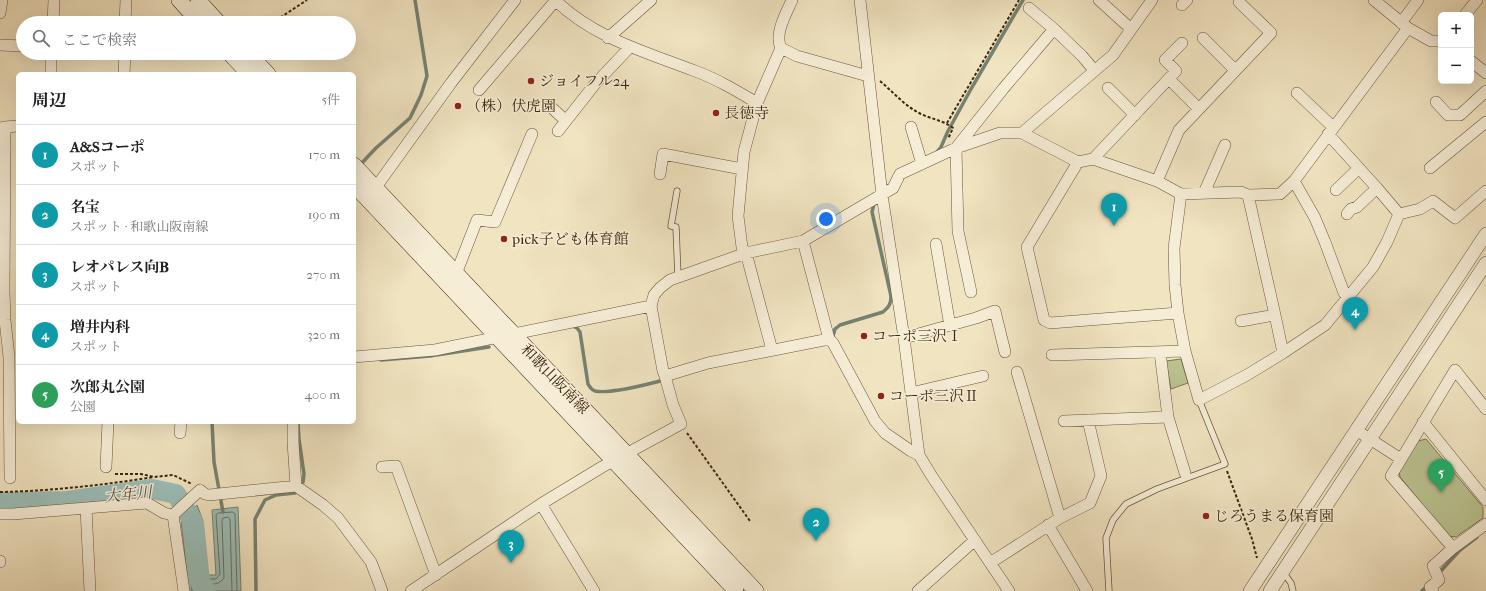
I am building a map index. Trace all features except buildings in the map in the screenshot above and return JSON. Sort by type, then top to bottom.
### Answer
[{"type":"main road","points":[[178,0],[193,16]]},
{"type":"main road","points":[[198,0],[213,16]]},
{"type":"main road","points":[[246,61],[265,72]]},
{"type":"main road","name":"和歌山阪南線","points":[[356,170],[365,189],[497,338],[756,591]]},
{"type":"main road","name":"和歌山阪南線","points":[[365,189],[456,274],[512,334],[736,591]]},
{"type":"street","points":[[0,13],[2,0]]},
{"type":"street","points":[[53,16],[54,0]]},
{"type":"street","points":[[125,16],[126,0]]},
{"type":"street","points":[[365,189],[451,83],[515,0]]},
{"type":"street","points":[[479,90],[556,0],[564,8],[608,38],[696,71],[758,103]]},
{"type":"street","points":[[608,38],[651,0]]},
{"type":"street","points":[[792,0],[782,25],[778,42],[781,48],[797,56],[868,76]]},
{"type":"street","points":[[860,0],[882,195],[904,338],[919,455],[1009,591]]},
{"type":"street","points":[[1099,0],[1132,29]]},
{"type":"street","points":[[1022,133],[1113,55],[1152,0]]},
{"type":"street","points":[[1374,0],[1404,26],[1431,41],[1438,41]]},
{"type":"street","points":[[411,591],[541,504],[681,424],[663,372],[651,306],[654,295],[670,280],[713,266],[746,253],[803,241],[894,188],[900,174],[956,148],[1000,133],[1022,133],[1078,162],[1093,159],[1157,181],[1181,194],[1241,192],[1248,195],[1280,194],[1294,181],[1330,131],[1404,26],[1418,0]]},
{"type":"street","points":[[1467,12],[1477,0]]},
{"type":"street","points":[[1157,181],[1179,130],[1198,108],[1271,33],[1239,2]]},
{"type":"street","points":[[1029,8],[1054,29],[1094,70]]},
{"type":"street","points":[[970,292],[958,231],[956,148],[1003,89],[1054,29]]},
{"type":"street","points":[[1203,38],[1235,70]]},
{"type":"street","points":[[1093,159],[1176,71],[1165,60],[1182,43]]},
{"type":"street","points":[[0,45],[16,46]]},
{"type":"street","points":[[558,131],[595,84],[630,47]]},
{"type":"street","points":[[772,350],[746,253],[742,247],[738,216],[744,152],[758,103],[781,48]]},
{"type":"street","points":[[51,72],[52,60]]},
{"type":"street","points":[[124,72],[125,60]]},
{"type":"street","points":[[1474,63],[1486,73]]},
{"type":"street","points":[[1169,79],[1198,108]]},
{"type":"street","points":[[1108,88],[1135,115]]},
{"type":"street","points":[[1436,102],[1448,115],[1460,115],[1486,91]]},
{"type":"street","points":[[1297,93],[1399,214]]},
{"type":"street","points":[[552,108],[566,121]]},
{"type":"street","points":[[1430,168],[1486,122]]},
{"type":"street","points":[[10,478],[9,357],[2,292],[2,128],[16,126]]},
{"type":"street","points":[[911,127],[922,164]]},
{"type":"street","points":[[456,274],[477,220],[494,222],[532,134]]},
{"type":"street","points":[[1204,193],[1226,145]]},
{"type":"street","points":[[660,174],[663,154],[742,169]]},
{"type":"street","points":[[1078,162],[1027,247],[1044,320],[1050,322],[1178,313]]},
{"type":"street","points":[[1336,190],[1359,168]]},
{"type":"street","points":[[1294,181],[1315,218],[1344,293]]},
{"type":"street","points":[[1347,214],[1351,209],[1357,207],[1377,188]]},
{"type":"street","points":[[1399,214],[1420,209],[1433,201],[1455,218],[1486,192]]},
{"type":"street","points":[[1181,194],[1174,248],[1175,285],[1178,313],[1185,351],[1199,400],[1247,375],[1324,325],[1374,267],[1399,214]]},
{"type":"street","points":[[1248,195],[1283,353]]},
{"type":"street","points":[[1250,591],[1485,237]]},
{"type":"street","points":[[803,241],[831,341],[875,421],[885,433],[919,455]]},
{"type":"street","points":[[936,244],[950,326]]},
{"type":"street","points":[[1270,591],[1486,263]]},
{"type":"street","points":[[356,358],[435,350],[651,306]]},
{"type":"street","points":[[904,338],[950,326],[995,311],[1005,352]]},
{"type":"street","points":[[1241,321],[1275,315]]},
{"type":"street","points":[[666,378],[708,363],[772,350],[831,341]]},
{"type":"street","points":[[1052,355],[1185,351]]},
{"type":"street","points":[[1160,352],[1168,417],[1185,473]]},
{"type":"street","points":[[1453,548],[1391,476],[1456,370],[1486,408]]},
{"type":"street","points":[[1017,372],[1060,518]]},
{"type":"street","points":[[911,393],[983,376]]},
{"type":"street","points":[[1064,421],[1168,417]]},
{"type":"street","points":[[990,563],[1060,518],[1090,503],[1101,476],[1088,420]]},
{"type":"street","points":[[1423,422],[1486,500]]},
{"type":"street","points":[[108,424],[109,469]]},
{"type":"street","points":[[294,424],[293,442],[299,488]]},
{"type":"street","points":[[1356,430],[1401,459]]},
{"type":"street","points":[[382,467],[396,466],[436,575]]},
{"type":"street","points":[[0,514],[147,503],[164,513],[175,514],[201,493],[239,493],[299,488],[322,504],[338,518],[371,562],[382,591]]},
{"type":"street","points":[[541,504],[594,591]]},
{"type":"street","points":[[86,508],[90,591]]},
{"type":"street","points":[[175,514],[184,591]]},
{"type":"street","points":[[1433,591],[1430,587],[1439,580],[1432,566],[1453,548],[1486,524]]},
{"type":"street","points":[[1048,526],[1087,591]]},
{"type":"street","points":[[918,591],[975,540]]},
{"type":"lane","points":[[677,191],[671,226],[676,226],[678,277]]},
{"type":"lane","points":[[1109,591],[1106,538],[1113,520],[1126,504],[1157,490],[1225,464],[1199,400]]},
{"type":"lane","points":[[1283,572],[1291,583],[1292,591]]},
{"type":"path","points":[[283,16],[307,0]]},
{"type":"path","points":[[947,124],[1019,0]]},
{"type":"path","points":[[868,76],[878,80],[906,106],[953,128]]},
{"type":"path","points":[[681,424],[750,521]]},
{"type":"path","points":[[1225,464],[1252,539],[1261,574]]},
{"type":"path","points":[[109,469],[115,475],[142,474],[154,477]]},
{"type":"path","points":[[0,492],[37,492],[173,475],[189,481],[201,493]]},
{"type":"green space","points":[[1181,359],[1188,383],[1171,389],[1166,361]]},
{"type":"green space","points":[[1426,439],[1483,507],[1483,518],[1456,537],[1448,536],[1400,477],[1399,471],[1418,441]]},
{"type":"water","points":[[197,505],[202,518],[206,575],[216,575],[212,510],[238,507],[241,591],[189,591],[181,521]]},
{"type":"waterway","points":[[359,166],[376,148],[410,118],[421,95],[427,76],[415,0]]},
{"type":"waterway","points":[[936,153],[941,147],[971,89],[1023,0]]},
{"type":"waterway","points":[[833,336],[835,329],[840,325],[883,312],[890,303],[891,296],[872,212],[874,204]]},
{"type":"waterway","points":[[572,326],[577,328],[580,332],[588,384],[592,390],[601,392],[619,390],[664,380]]},
{"type":"waterway","points":[[381,360],[430,356],[489,347]]},
{"type":"waterway","points":[[212,424],[214,462],[223,512]]},
{"type":"waterway","points":[[298,424],[304,474],[303,482]]},
{"type":"waterway","name":"大年川","points":[[0,502],[67,501],[152,489],[176,494],[194,523],[200,582],[206,591]]},
{"type":"waterway","points":[[256,591],[255,519],[265,500],[276,495],[295,493]]},
{"type":"waterway","points":[[1438,574],[1460,550],[1477,537]]},
{"type":"waterway","points":[[1422,591],[1427,586]]},
{"type":"place","name":"ジョイフル24","points":[[531,81]]},
{"type":"place","name":"（株）伏虎園","points":[[458,106]]},
{"type":"place","name":"長徳寺","points":[[716,113]]},
{"type":"place","name":"A&Sコーポ","points":[[1114,226]]},
{"type":"place","name":"pick子ども体育館","points":[[504,239]]},
{"type":"place","name":"増井内科","points":[[1355,330]]},
{"type":"place","name":"コーポ三沢Ⅰ","points":[[864,336]]},
{"type":"place","name":"コーポ三沢Ⅱ","points":[[881,396]]},
{"type":"place","name":"次郎丸公園","points":[[1441,492]]},
{"type":"place","name":"じろうまる保育園","points":[[1206,516]]},
{"type":"place","name":"名宝","points":[[816,541]]},
{"type":"place","name":"レオパレス向B","points":[[511,563]]}]
